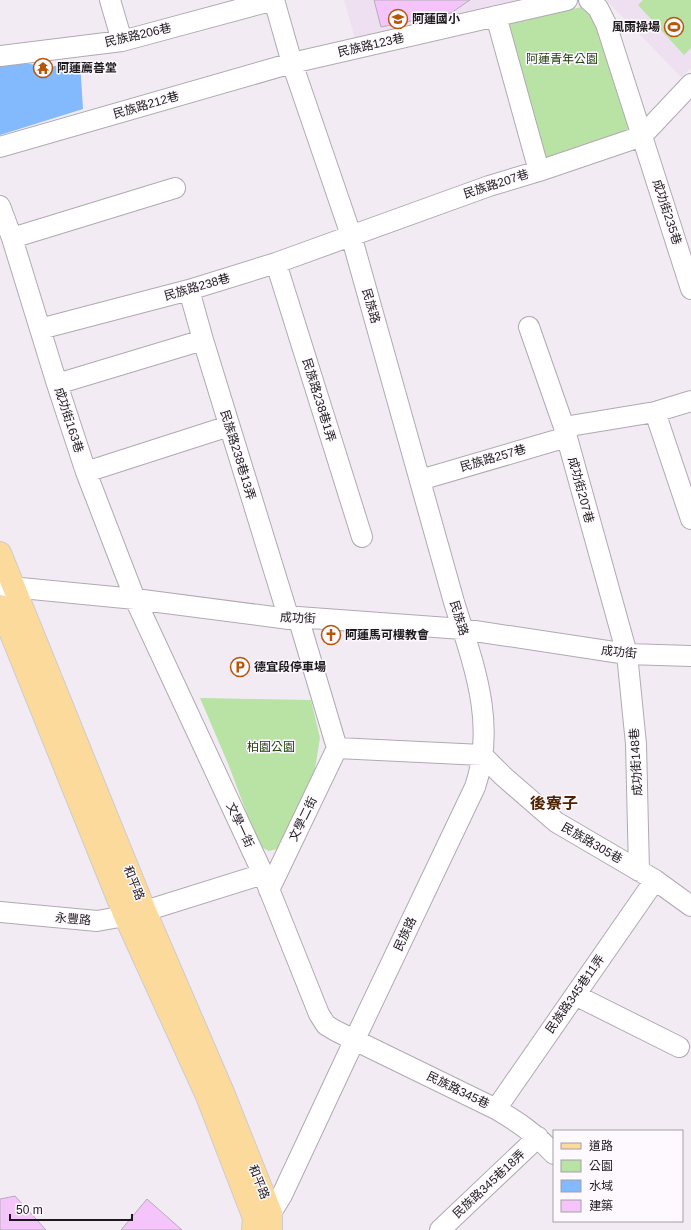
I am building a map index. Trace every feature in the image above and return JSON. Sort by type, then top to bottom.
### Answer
[{"type":"main road","name":"和平路","points":[[0,553],[7,587],[135,913]]},
{"type":"main road","name":"和平路","points":[[0,606],[135,913],[222,1090],[262,1223]]},
{"type":"street","points":[[110,0],[122,41]]},
{"type":"street","name":"民族路206巷","points":[[0,56],[122,41],[274,0]]},
{"type":"street","name":"民族路","points":[[262,1223],[282,1195],[475,787],[480,773],[484,725],[480,691],[351,235],[292,63],[274,0]]},
{"type":"street","name":"民族路123巷","points":[[292,63],[567,0]]},
{"type":"street","points":[[589,0],[598,8],[606,24],[642,136],[691,84]]},
{"type":"street","points":[[496,16],[539,171]]},
{"type":"street","name":"民族路212巷","points":[[0,147],[292,63]]},
{"type":"street","name":"民族路207巷","points":[[351,235],[489,186],[539,171],[642,136]]},
{"type":"street","name":"成功街235巷","points":[[642,136],[691,289]]},
{"type":"street","points":[[12,238],[175,188]]},
{"type":"street","name":"成功街163巷","points":[[0,206],[12,238],[86,472],[135,599]]},
{"type":"street","name":"民族路238巷","points":[[40,329],[189,290],[276,263],[351,235]]},
{"type":"street","name":"民族路238巷1弄","points":[[276,263],[362,537]]},
{"type":"street","name":"民族路238巷13弄","points":[[189,290],[229,426],[293,618]]},
{"type":"street","name":"成功街207巷","points":[[529,327],[565,432],[626,654]]},
{"type":"street","points":[[57,384],[203,340]]},
{"type":"street","name":"民族路257巷","points":[[420,480],[565,432],[655,412],[691,402]]},
{"type":"street","points":[[655,412],[691,519]]},
{"type":"street","points":[[86,472],[229,426]]},
{"type":"street","name":"成功街","points":[[7,587],[135,599],[293,618],[462,629],[626,654],[691,656]]},
{"type":"street","name":"文學一街","points":[[135,599],[266,882],[318,1014],[326,1025],[355,1039]]},
{"type":"street","points":[[293,618],[337,748],[482,755]]},
{"type":"street","name":"成功街148巷","points":[[626,654],[636,744],[647,875]]},
{"type":"street","name":"文學二街","points":[[266,882],[337,748]]},
{"type":"street","name":"民族路305巷","points":[[482,755],[503,776],[556,822],[647,875],[691,906]]},
{"type":"street","name":"民族路345巷11弄","points":[[496,1109],[575,995],[647,875]]},
{"type":"street","name":"永豐路","points":[[0,912],[97,921],[266,882]]},
{"type":"street","points":[[575,995],[679,1047]]},
{"type":"street","name":"民族路345巷","points":[[355,1039],[496,1109],[538,1137],[553,1153]]},
{"type":"street","name":"民族路345巷18弄","points":[[440,1230],[538,1137]]},
{"type":"shaded area","name":"阿蓮國小","points":[[344,0],[538,0],[355,39]]},
{"type":"shaded area","points":[[606,0],[691,0],[691,68],[681,77]]},
{"type":"green space","name":"風雨操場","points":[[643,0],[691,0],[691,48],[684,55],[638,5]]},
{"type":"green space","name":"阿蓮青年公園","points":[[582,7],[597,18],[630,134],[547,159],[504,22]]},
{"type":"green space","name":"柏園公園","points":[[200,698],[311,700],[320,738],[313,781],[281,848],[269,851],[259,846],[229,766]]},
{"type":"water","points":[[80,61],[83,109],[0,135],[0,66],[23,63],[50,67]]},
{"type":"building","points":[[374,0],[470,0],[451,13],[381,27]]},
{"type":"building","points":[[15,1196],[46,1230],[0,1230],[0,1199]]},
{"type":"building","points":[[147,1199],[182,1230],[121,1230]]},
{"type":"place","name":"阿蓮國小","points":[[398,19]]},
{"type":"place","name":"風雨操場","points":[[674,27]]},
{"type":"place","name":"阿蓮薦善堂","points":[[43,68]]},
{"type":"place","name":"阿蓮馬可樓教會","points":[[331,635]]},
{"type":"place","name":"德宜段停車場","points":[[240,667]]},
{"type":"district","name":"後寮子","points":[[554,803]]}]
